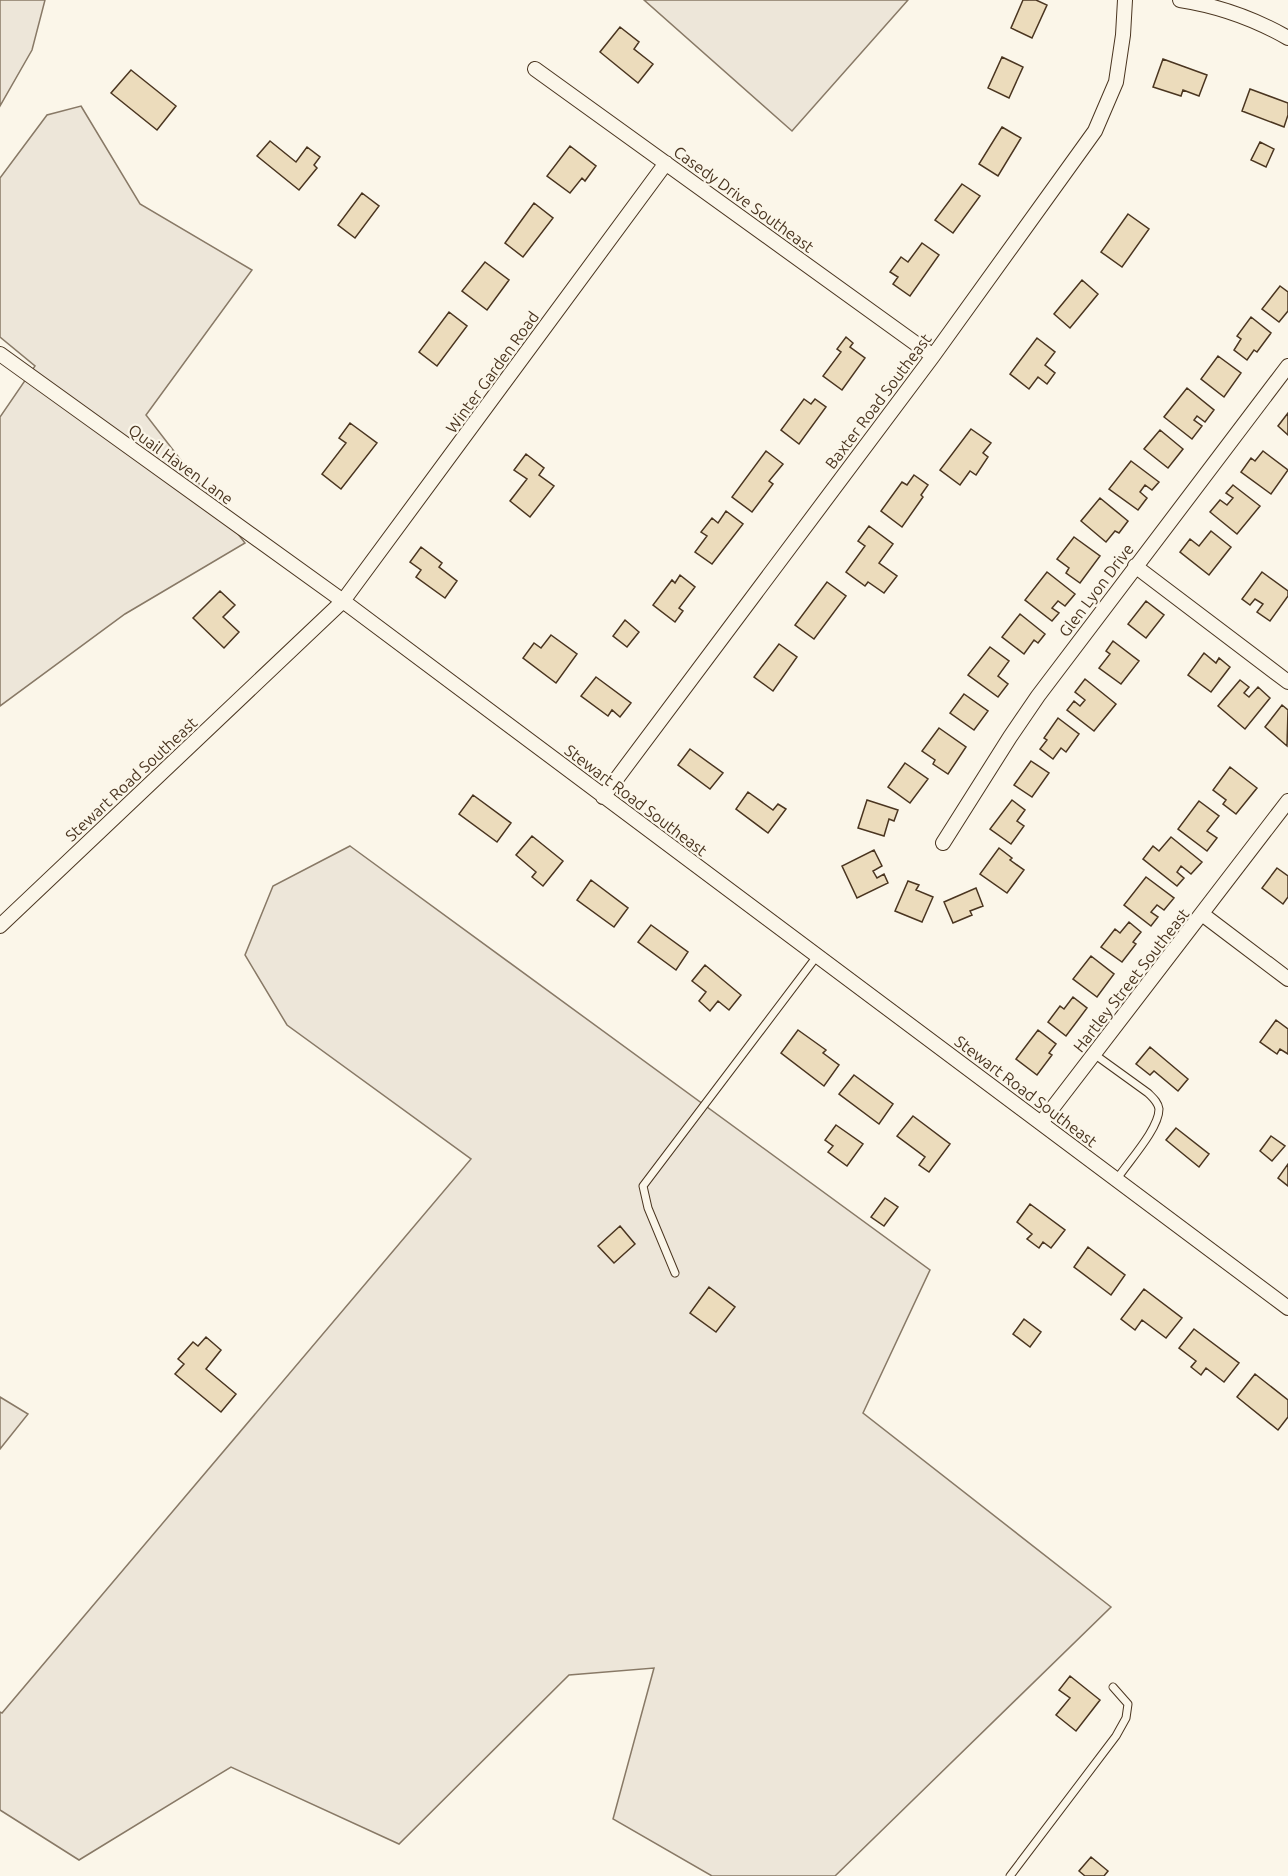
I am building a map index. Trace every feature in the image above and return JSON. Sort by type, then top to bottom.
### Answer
[{"type":"street","name":"Baxter Road Southeast","points":[[603,797],[933,356],[1095,131],[1116,82],[1123,35],[1125,0]]},
{"type":"street","points":[[1180,0],[1222,9],[1250,19],[1288,38]]},
{"type":"street","name":"Casedy Drive Southeast","points":[[535,69],[933,356]]},
{"type":"street","name":"Winter Garden Road","points":[[343,601],[666,163]]},
{"type":"street","name":"Quail Haven Lane","points":[[0,354],[343,601]]},
{"type":"street","name":"Glen Lyon Drive","points":[[943,843],[1032,704],[1288,366]]},
{"type":"street","points":[[1135,566],[1288,682]]},
{"type":"street","name":"Stewart Road Southeast","points":[[0,926],[343,601],[1288,1308]]},
{"type":"street","points":[[1202,914],[1288,801]]},
{"type":"street","name":"Hartley Street Southeast","points":[[1041,1123],[1202,914],[1288,979]]},
{"type":"lane","points":[[675,1273],[648,1208],[643,1186],[817,956]]},
{"type":"lane","points":[[1094,1054],[1143,1089],[1156,1100],[1159,1107],[1156,1122],[1117,1179]]},
{"type":"lane","points":[[1010,1876],[1116,1736],[1126,1718],[1128,1704],[1113,1687]]},
{"type":"shaded area","points":[[0,0],[45,0],[32,50],[0,106]]},
{"type":"shaded area","points":[[644,0],[908,0],[792,131]]},
{"type":"shaded area","points":[[81,106],[140,204],[252,270],[146,415],[245,543],[125,614],[0,706],[0,417],[35,366],[0,337],[0,178],[47,115]]},
{"type":"shaded area","points":[[350,846],[930,1270],[863,1413],[1111,1607],[835,1876],[712,1876],[613,1819],[654,1668],[569,1675],[399,1844],[231,1767],[79,1860],[0,1810],[0,1712],[2,1713],[471,1159],[287,1025],[245,955],[273,886]]},
{"type":"shaded area","points":[[0,1397],[28,1414],[0,1449]]},
{"type":"building","points":[[1023,0],[1036,0],[1047,5],[1032,38],[1011,28]]},
{"type":"building","points":[[620,27],[639,42],[634,49],[653,64],[638,83],[600,52]]},
{"type":"building","points":[[1002,57],[1023,67],[1009,98],[988,88]]},
{"type":"building","points":[[1163,59],[1207,75],[1199,96],[1183,90],[1181,96],[1153,87]]},
{"type":"building","points":[[131,70],[176,106],[157,130],[111,93]]},
{"type":"building","points":[[1250,89],[1288,103],[1288,115],[1284,127],[1242,111]]},
{"type":"building","points":[[1002,127],[1021,138],[998,176],[979,164]]},
{"type":"building","points":[[270,141],[296,162],[307,147],[320,157],[314,165],[317,168],[299,190],[257,156]]},
{"type":"building","points":[[1260,142],[1274,149],[1266,167],[1251,160]]},
{"type":"building","points":[[570,146],[596,166],[585,181],[582,178],[570,193],[547,176]]},
{"type":"building","points":[[962,184],[980,196],[953,233],[935,220]]},
{"type":"building","points":[[362,193],[379,206],[355,238],[338,225]]},
{"type":"building","points":[[534,203],[553,218],[523,257],[505,243]]},
{"type":"building","points":[[1128,214],[1149,229],[1122,267],[1101,252]]},
{"type":"building","points":[[922,243],[939,255],[910,296],[893,284],[898,277],[890,272],[901,257],[908,262]]},
{"type":"building","points":[[485,262],[509,280],[487,310],[462,291]]},
{"type":"building","points":[[1082,280],[1098,294],[1070,328],[1054,314]]},
{"type":"building","points":[[1280,286],[1288,292],[1288,311],[1279,322],[1262,309]]},
{"type":"building","points":[[449,312],[467,326],[437,366],[419,352]]},
{"type":"building","points":[[1251,317],[1271,333],[1257,352],[1254,350],[1247,360],[1234,350],[1241,339],[1237,336]]},
{"type":"building","points":[[846,337],[853,343],[850,347],[865,358],[842,390],[823,376],[841,352],[837,349]]},
{"type":"building","points":[[1037,338],[1055,352],[1045,365],[1055,373],[1047,384],[1038,377],[1029,389],[1010,374]]},
{"type":"building","points":[[1218,356],[1241,373],[1224,397],[1201,379]]},
{"type":"building","points":[[1187,388],[1214,410],[1205,422],[1197,416],[1194,420],[1202,426],[1192,439],[1164,417]]},
{"type":"building","points":[[804,399],[811,404],[815,399],[826,407],[799,444],[781,430]]},
{"type":"building","points":[[1288,413],[1288,435],[1278,426]]},
{"type":"building","points":[[350,423],[377,443],[341,489],[322,474],[346,443],[339,438]]},
{"type":"building","points":[[971,429],[991,443],[983,453],[988,457],[976,475],[970,471],[960,485],[940,470]]},
{"type":"building","points":[[1160,430],[1183,449],[1168,468],[1144,449]]},
{"type":"building","points":[[766,451],[783,464],[769,481],[773,484],[752,512],[732,497]]},
{"type":"building","points":[[1263,451],[1288,470],[1271,494],[1241,472],[1251,458],[1255,461]]},
{"type":"building","points":[[526,454],[544,468],[539,475],[554,486],[530,517],[510,501],[527,479],[514,470]]},
{"type":"building","points":[[1131,461],[1159,482],[1152,490],[1145,485],[1140,492],[1147,498],[1138,510],[1109,489]]},
{"type":"building","points":[[914,475],[928,485],[921,495],[923,497],[902,527],[881,511],[902,482],[907,485]]},
{"type":"building","points":[[1233,485],[1260,506],[1237,534],[1210,512],[1220,500],[1227,505],[1233,498],[1226,493]]},
{"type":"building","points":[[1100,498],[1128,521],[1119,533],[1115,531],[1106,542],[1081,521]]},
{"type":"building","points":[[726,511],[743,524],[712,564],[695,552],[707,536],[701,532],[712,518],[718,523]]},
{"type":"building","points":[[869,526],[893,544],[879,563],[897,576],[884,593],[868,582],[865,586],[846,572],[865,546],[858,541]]},
{"type":"building","points":[[1211,531],[1231,547],[1209,575],[1180,552],[1190,539],[1199,546]]},
{"type":"building","points":[[1074,537],[1100,556],[1080,583],[1066,573],[1069,568],[1057,559]]},
{"type":"building","points":[[421,547],[442,563],[439,567],[457,581],[445,598],[416,577],[421,570],[410,562]]},
{"type":"building","points":[[1047,572],[1075,594],[1065,606],[1058,601],[1052,608],[1059,613],[1052,621],[1025,600]]},
{"type":"building","points":[[1262,572],[1288,591],[1288,596],[1270,621],[1257,612],[1263,604],[1255,599],[1250,605],[1242,599]]},
{"type":"building","points":[[680,575],[695,587],[679,608],[683,611],[675,622],[653,605],[672,580],[675,583]]},
{"type":"building","points":[[827,582],[846,596],[814,639],[795,625]]},
{"type":"building","points":[[220,591],[235,605],[223,617],[239,632],[224,648],[193,618]]},
{"type":"building","points":[[1146,601],[1164,615],[1146,638],[1128,624]]},
{"type":"building","points":[[1020,614],[1045,634],[1038,643],[1034,640],[1024,654],[1002,637]]},
{"type":"building","points":[[625,620],[639,632],[627,647],[613,636]]},
{"type":"building","points":[[551,635],[577,654],[556,683],[523,658],[534,643],[541,648]]},
{"type":"building","points":[[1113,641],[1139,661],[1121,684],[1099,668],[1110,654],[1106,651]]},
{"type":"building","points":[[779,644],[797,657],[773,691],[754,677]]},
{"type":"building","points":[[990,647],[1009,661],[998,676],[1008,684],[998,697],[968,675]]},
{"type":"building","points":[[1204,653],[1216,663],[1219,658],[1230,667],[1211,692],[1188,675]]},
{"type":"building","points":[[596,677],[631,703],[620,717],[612,710],[608,716],[581,696]]},
{"type":"building","points":[[1085,679],[1116,704],[1094,731],[1067,710],[1074,701],[1080,706],[1085,700],[1075,692]]},
{"type":"building","points":[[1240,680],[1249,687],[1244,693],[1249,697],[1258,687],[1270,698],[1245,729],[1218,706]]},
{"type":"building","points":[[964,694],[988,711],[974,730],[950,713]]},
{"type":"building","points":[[1282,705],[1288,710],[1287,746],[1265,727]]},
{"type":"building","points":[[1058,718],[1079,734],[1066,752],[1061,748],[1053,759],[1040,749],[1047,740],[1044,738]]},
{"type":"building","points":[[939,728],[966,747],[948,774],[933,764],[935,760],[922,751]]},
{"type":"building","points":[[690,749],[723,773],[710,789],[678,765]]},
{"type":"building","points":[[1031,761],[1049,773],[1032,797],[1014,785]]},
{"type":"building","points":[[905,763],[928,779],[910,803],[888,787]]},
{"type":"building","points":[[1230,767],[1257,788],[1236,814],[1223,804],[1226,800],[1213,790]]},
{"type":"building","points":[[748,792],[773,810],[778,804],[786,809],[768,833],[736,809]]},
{"type":"building","points":[[473,795],[511,823],[497,842],[459,814]]},
{"type":"building","points":[[867,800],[898,810],[894,821],[889,819],[884,836],[858,828]]},
{"type":"building","points":[[1012,800],[1025,810],[1017,821],[1024,826],[1011,844],[990,829]]},
{"type":"building","points":[[1199,801],[1219,816],[1207,831],[1217,838],[1207,851],[1178,829]]},
{"type":"building","points":[[532,836],[563,861],[543,886],[532,877],[536,872],[516,855]]},
{"type":"building","points":[[1171,837],[1202,862],[1191,874],[1181,866],[1177,872],[1184,878],[1177,886],[1143,859],[1153,846],[1159,851]]},
{"type":"building","points":[[999,848],[1024,870],[1007,893],[980,874]]},
{"type":"building","points":[[874,850],[882,866],[873,871],[877,878],[884,874],[888,883],[857,898],[842,866]]},
{"type":"building","points":[[1277,868],[1288,876],[1288,897],[1283,904],[1262,888]]},
{"type":"building","points":[[1146,877],[1174,898],[1164,910],[1157,905],[1151,912],[1158,917],[1151,926],[1124,905]]},
{"type":"building","points":[[591,880],[628,908],[614,927],[577,900]]},
{"type":"building","points":[[908,881],[919,885],[916,890],[933,897],[922,922],[895,911]]},
{"type":"building","points":[[976,888],[983,906],[970,911],[972,915],[953,923],[944,902]]},
{"type":"building","points":[[1129,922],[1141,932],[1133,942],[1136,944],[1122,962],[1101,947],[1115,929],[1120,933]]},
{"type":"building","points":[[651,925],[688,952],[676,970],[638,942]]},
{"type":"building","points":[[1091,956],[1114,974],[1097,997],[1073,979]]},
{"type":"building","points":[[705,965],[741,995],[729,1010],[718,1001],[710,1011],[699,1001],[706,992],[692,981]]},
{"type":"building","points":[[1073,997],[1087,1008],[1066,1036],[1048,1022],[1060,1006],[1064,1009]]},
{"type":"building","points":[[1276,1020],[1288,1029],[1288,1054],[1280,1049],[1277,1054],[1260,1042]]},
{"type":"building","points":[[798,1030],[826,1050],[823,1053],[839,1065],[824,1086],[781,1053]]},
{"type":"building","points":[[1038,1030],[1056,1044],[1049,1053],[1052,1055],[1037,1075],[1016,1059]]},
{"type":"building","points":[[1150,1047],[1188,1079],[1178,1091],[1154,1071],[1150,1075],[1136,1064]]},
{"type":"building","points":[[854,1075],[893,1104],[879,1124],[839,1094]]},
{"type":"building","points":[[913,1116],[950,1144],[929,1172],[919,1165],[925,1157],[897,1136]]},
{"type":"building","points":[[836,1125],[863,1144],[847,1166],[828,1152],[833,1146],[825,1140]]},
{"type":"building","points":[[1176,1128],[1209,1154],[1199,1167],[1166,1140]]},
{"type":"building","points":[[1271,1136],[1285,1146],[1272,1161],[1260,1151]]},
{"type":"building","points":[[1288,1164],[1288,1186],[1278,1178]]},
{"type":"building","points":[[885,1198],[898,1207],[884,1226],[871,1217]]},
{"type":"building","points":[[1030,1204],[1065,1230],[1051,1248],[1043,1242],[1039,1248],[1027,1239],[1032,1234],[1017,1222]]},
{"type":"building","points":[[620,1226],[635,1244],[614,1263],[598,1246]]},
{"type":"building","points":[[1088,1247],[1125,1275],[1111,1295],[1074,1267]]},
{"type":"building","points":[[709,1287],[735,1307],[716,1332],[690,1313]]},
{"type":"building","points":[[1144,1289],[1182,1318],[1166,1338],[1142,1320],[1135,1330],[1121,1319]]},
{"type":"building","points":[[1024,1319],[1041,1332],[1030,1347],[1013,1334]]},
{"type":"building","points":[[1194,1329],[1239,1363],[1224,1382],[1206,1368],[1201,1375],[1191,1367],[1196,1361],[1179,1348]]},
{"type":"building","points":[[206,1337],[221,1350],[206,1369],[236,1394],[221,1412],[175,1374],[184,1364],[178,1359],[193,1342],[198,1346]]},
{"type":"building","points":[[1255,1374],[1288,1400],[1288,1417],[1278,1430],[1237,1397]]},
{"type":"building","points":[[1070,1676],[1100,1700],[1076,1731],[1056,1715],[1070,1698],[1059,1690]]},
{"type":"building","points":[[1091,1857],[1108,1871],[1104,1876],[1085,1876],[1079,1871]]}]
